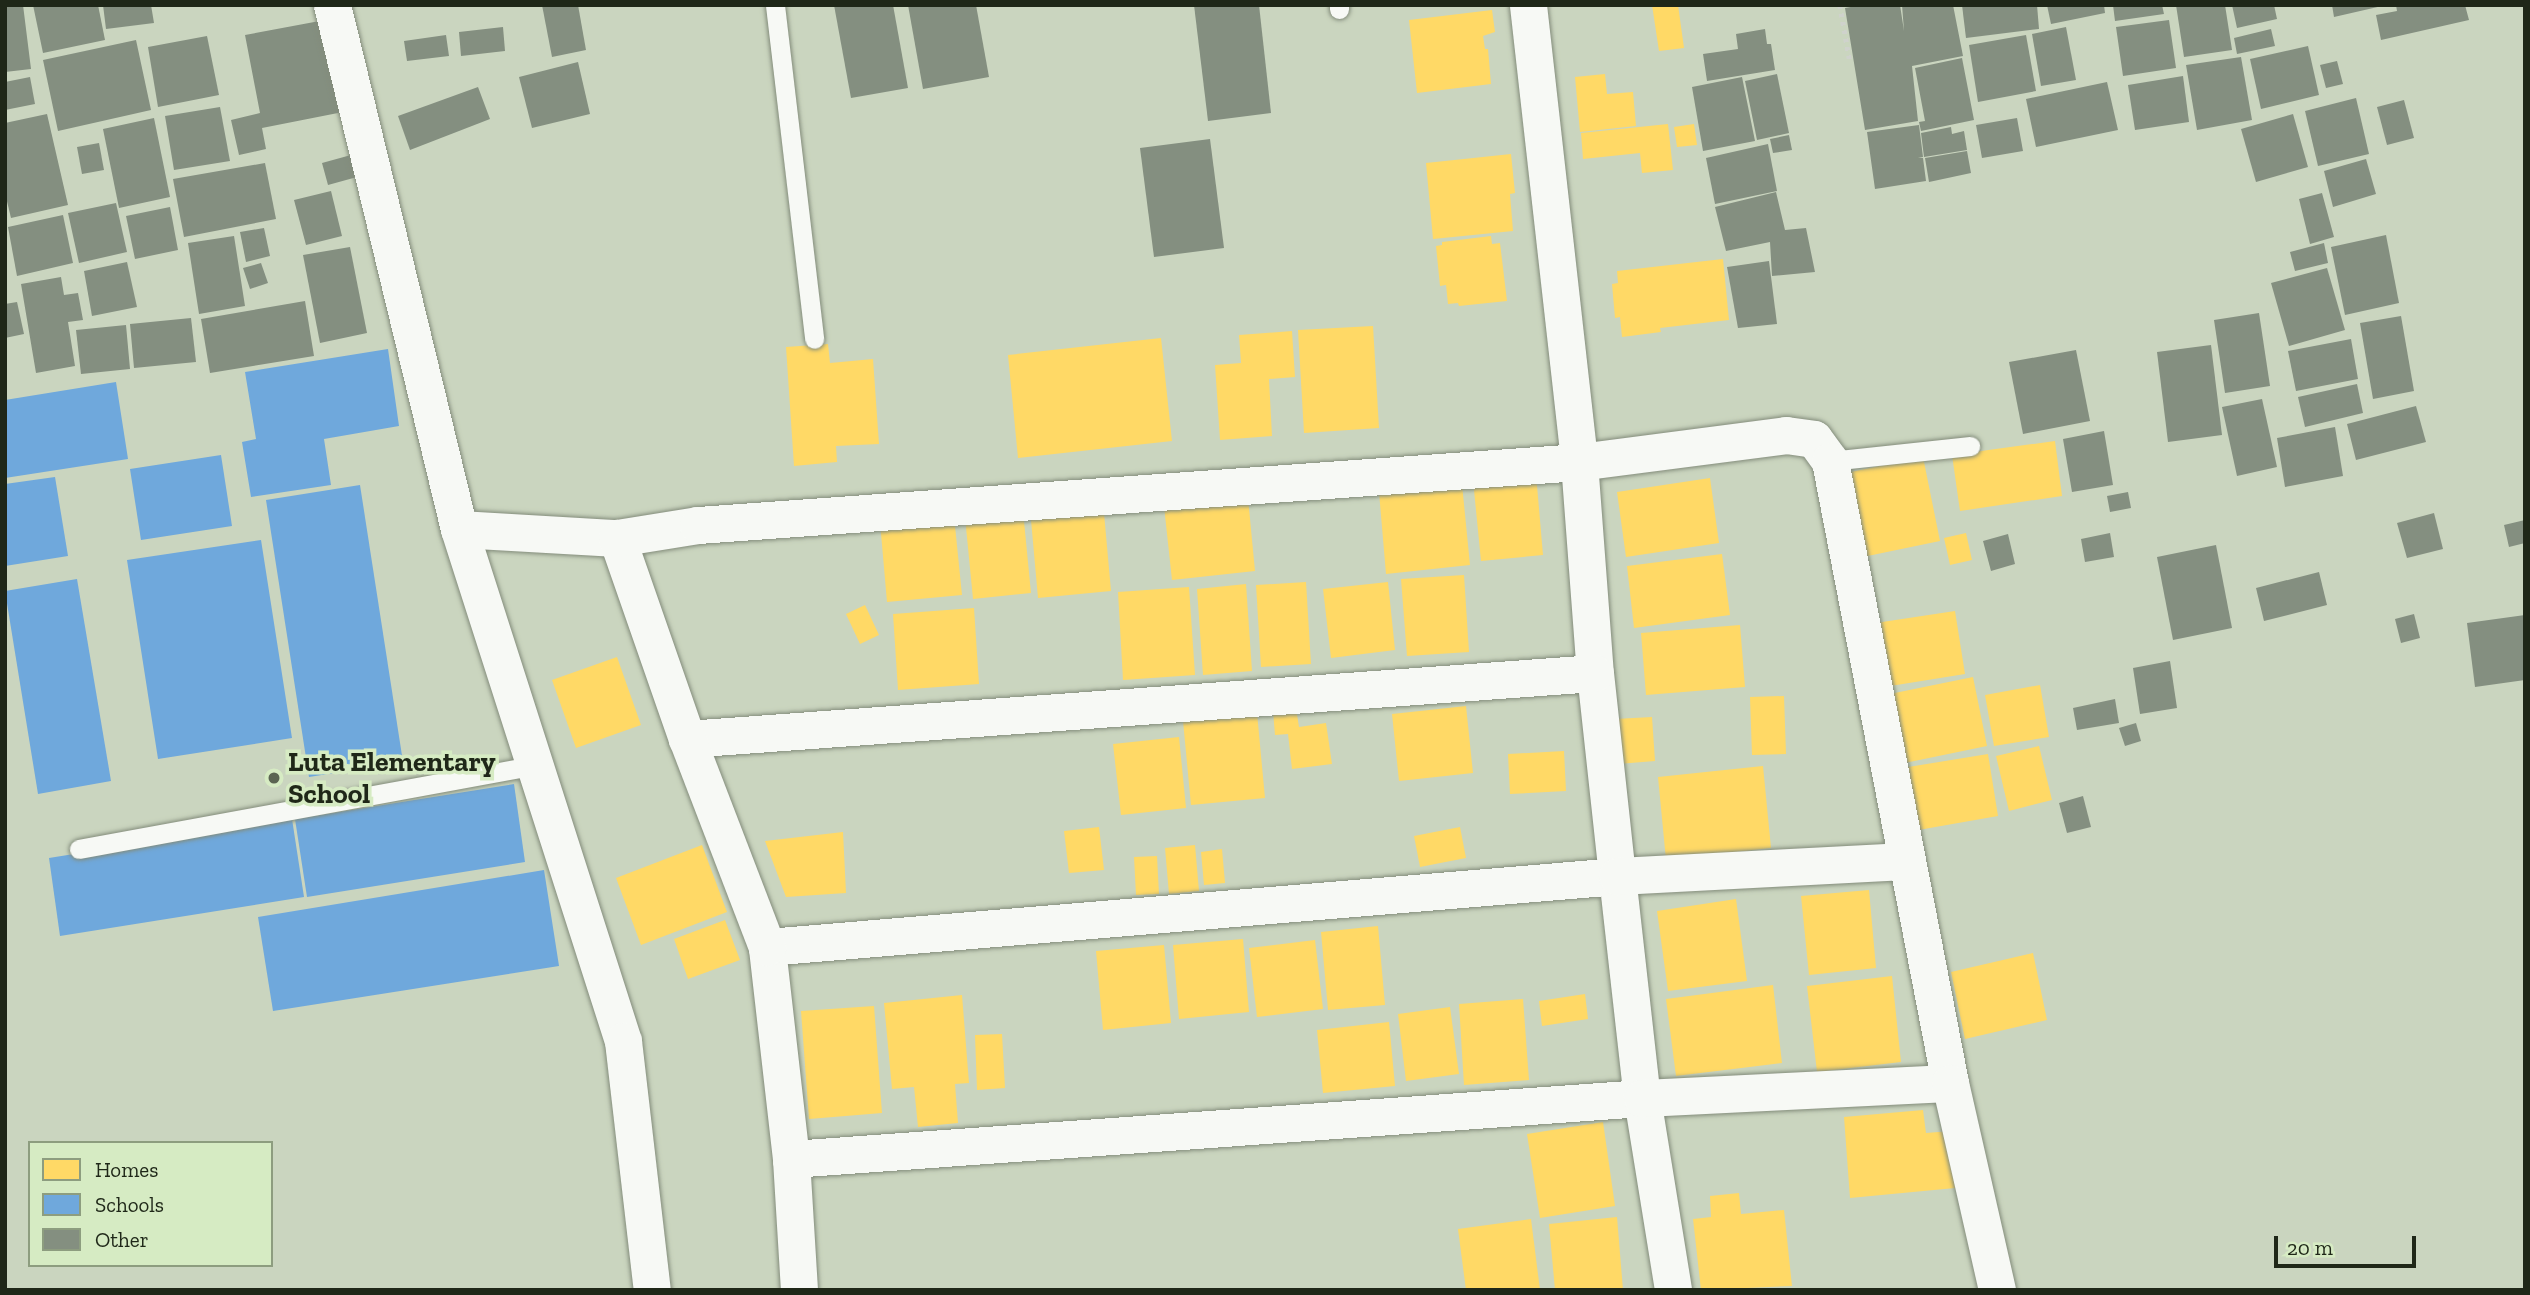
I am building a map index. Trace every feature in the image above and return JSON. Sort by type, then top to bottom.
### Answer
[{"type":"street","points":[[332,5],[459,529],[624,1041],[652,1290]]},
{"type":"street","points":[[1528,5],[1579,461],[1595,673],[1642,1098],[1673,1290]]},
{"type":"street","points":[[459,529],[617,538],[698,525],[1579,461],[1786,435],[1815,439],[1830,461],[1950,1083],[1997,1290]]},
{"type":"street","points":[[617,538],[687,739],[766,947],[791,1159],[799,1290]]},
{"type":"street","points":[[687,739],[1595,673]]},
{"type":"street","points":[[766,947],[1617,876],[1906,862]]},
{"type":"street","points":[[791,1159],[1642,1098],[1950,1083]]},
{"type":"lane","points":[[775,5],[814,339]]},
{"type":"lane","points":[[1830,461],[1970,446]]},
{"type":"lane","points":[[79,849],[535,765]]},
{"type":"path","points":[[1840,5],[1850,62]]},
{"type":"building: Homes","points":[[1652,5],[1678,5],[1684,48],[1659,51]]},
{"type":"building: Homes","points":[[1492,10],[1495,32],[1483,36],[1485,49],[1488,49],[1491,84],[1417,93],[1409,20]]},
{"type":"building: Homes","points":[[1605,74],[1607,94],[1633,92],[1636,126],[1580,132],[1575,77]]},
{"type":"building: Homes","points":[[1668,124],[1673,170],[1642,173],[1640,153],[1583,159],[1581,133]]},
{"type":"building: Homes","points":[[1694,124],[1697,145],[1677,147],[1674,127]]},
{"type":"building: Homes","points":[[1511,154],[1515,193],[1510,194],[1513,231],[1433,239],[1426,163]]},
{"type":"building: Homes","points":[[1491,236],[1492,244],[1500,243],[1507,301],[1459,306],[1458,303],[1448,304],[1446,285],[1440,286],[1436,246],[1442,245],[1442,242]]},
{"type":"building: Homes","points":[[1723,259],[1729,320],[1660,328],[1661,332],[1622,337],[1620,317],[1615,318],[1612,284],[1618,283],[1617,271]]},
{"type":"building: Homes","points":[[1373,326],[1379,428],[1304,433],[1298,330]]},
{"type":"building: Homes","points":[[1292,331],[1295,377],[1269,379],[1272,436],[1220,440],[1215,365],[1241,363],[1239,335]]},
{"type":"building: Homes","points":[[1161,338],[1172,441],[1018,458],[1008,355]]},
{"type":"building: Homes","points":[[828,344],[830,363],[873,359],[879,444],[836,446],[837,462],[794,466],[786,347]]},
{"type":"building: Homes","points":[[2055,441],[2062,496],[1960,511],[1952,455]]},
{"type":"building: Homes","points":[[1923,457],[1940,541],[1858,558],[1841,474]]},
{"type":"building: Homes","points":[[1536,474],[1543,555],[1481,561],[1473,480]]},
{"type":"building: Homes","points":[[1710,478],[1719,543],[1626,557],[1617,492]]},
{"type":"building: Homes","points":[[1462,484],[1470,565],[1386,574],[1379,492]]},
{"type":"building: Homes","points":[[1248,498],[1255,571],[1172,580],[1164,506]]},
{"type":"building: Homes","points":[[1023,511],[1031,593],[973,599],[965,517]]},
{"type":"building: Homes","points":[[1104,513],[1111,591],[1038,598],[1031,520]]},
{"type":"building: Homes","points":[[954,516],[962,595],[887,602],[880,522]]},
{"type":"building: Homes","points":[[1966,533],[1972,560],[1950,565],[1944,538]]},
{"type":"building: Homes","points":[[1722,554],[1730,615],[1634,628],[1627,566]]},
{"type":"building: Homes","points":[[1464,575],[1469,652],[1407,656],[1401,579]]},
{"type":"building: Homes","points":[[1306,582],[1311,664],[1261,667],[1256,585]]},
{"type":"building: Homes","points":[[1388,582],[1395,650],[1331,658],[1323,589]]},
{"type":"building: Homes","points":[[1246,584],[1252,671],[1203,675],[1197,589]]},
{"type":"building: Homes","points":[[1189,587],[1195,675],[1123,680],[1118,592]]},
{"type":"building: Homes","points":[[865,605],[879,635],[860,644],[846,614]]},
{"type":"building: Homes","points":[[974,608],[979,684],[898,690],[893,614]]},
{"type":"building: Homes","points":[[1955,611],[1965,674],[1878,688],[1869,624]]},
{"type":"building: Homes","points":[[1740,625],[1745,687],[1646,695],[1641,633]]},
{"type":"building: Homes","points":[[617,657],[641,725],[576,748],[552,680]]},
{"type":"building: Homes","points":[[1973,677],[1987,746],[1895,765],[1880,696]]},
{"type":"building: Homes","points":[[2040,685],[2049,737],[1994,746],[1985,695]]},
{"type":"building: Homes","points":[[1784,696],[1786,754],[1752,755],[1750,697]]},
{"type":"building: Homes","points":[[1466,706],[1473,773],[1399,781],[1392,714]]},
{"type":"building: Homes","points":[[1296,708],[1299,727],[1326,723],[1332,764],[1292,769],[1288,734],[1275,735],[1273,711]]},
{"type":"building: Homes","points":[[1257,713],[1265,798],[1191,805],[1183,721]]},
{"type":"building: Homes","points":[[1652,717],[1655,761],[1618,764],[1615,719]]},
{"type":"building: Homes","points":[[1179,737],[1186,808],[1121,815],[1113,744]]},
{"type":"building: Homes","points":[[2039,746],[2052,800],[2009,811],[1996,756]]},
{"type":"building: Homes","points":[[1564,751],[1566,791],[1510,794],[1508,754]]},
{"type":"building: Homes","points":[[1988,754],[1998,816],[1907,832],[1896,769]]},
{"type":"building: Homes","points":[[1763,766],[1771,848],[1666,860],[1658,777]]},
{"type":"building: Homes","points":[[1099,827],[1104,870],[1069,873],[1064,831]]},
{"type":"building: Homes","points":[[1460,827],[1466,858],[1420,867],[1414,836]]},
{"type":"building: Homes","points":[[843,832],[846,893],[786,897],[765,841]]},
{"type":"building: Homes","points":[[702,845],[727,912],[641,945],[616,878]]},
{"type":"building: Homes","points":[[1195,845],[1199,891],[1169,894],[1165,848]]},
{"type":"building: Homes","points":[[1222,849],[1225,883],[1204,885],[1201,852]]},
{"type":"building: Homes","points":[[1157,856],[1159,894],[1136,895],[1134,857]]},
{"type":"building: Homes","points":[[1869,890],[1876,968],[1809,975],[1801,896]]},
{"type":"building: Homes","points":[[1736,899],[1747,981],[1668,991],[1657,911]]},
{"type":"building: Homes","points":[[725,920],[740,960],[688,979],[674,939]]},
{"type":"building: Homes","points":[[1378,926],[1385,1005],[1328,1010],[1321,932]]},
{"type":"building: Homes","points":[[1243,939],[1249,1012],[1179,1019],[1173,945]]},
{"type":"building: Homes","points":[[1315,940],[1323,1009],[1257,1017],[1249,948]]},
{"type":"building: Homes","points":[[1164,945],[1171,1023],[1103,1030],[1096,951]]},
{"type":"building: Homes","points":[[2033,953],[2047,1020],[1965,1039],[1951,972]]},
{"type":"building: Homes","points":[[1892,976],[1901,1062],[1817,1072],[1807,986]]},
{"type":"building: Homes","points":[[1773,985],[1782,1063],[1676,1076],[1666,999]]},
{"type":"building: Homes","points":[[1585,994],[1588,1019],[1542,1026],[1539,1001]]},
{"type":"building: Homes","points":[[962,995],[969,1083],[955,1084],[958,1123],[918,1127],[914,1087],[892,1089],[884,1003]]},
{"type":"building: Homes","points":[[1523,999],[1529,1080],[1464,1085],[1459,1004]]},
{"type":"building: Homes","points":[[874,1006],[882,1113],[809,1119],[801,1011]]},
{"type":"building: Homes","points":[[1450,1007],[1459,1074],[1406,1081],[1398,1014]]},
{"type":"building: Homes","points":[[1389,1022],[1395,1086],[1323,1093],[1317,1030]]},
{"type":"building: Homes","points":[[1002,1034],[1005,1088],[977,1090],[975,1035]]},
{"type":"building: Homes","points":[[1923,1110],[1926,1133],[1951,1131],[1955,1188],[1850,1198],[1844,1117]]},
{"type":"building: Homes","points":[[1603,1122],[1615,1206],[1540,1218],[1527,1134]]},
{"type":"building: Homes","points":[[1739,1193],[1741,1214],[1784,1210],[1792,1286],[1701,1290],[1693,1219],[1711,1217],[1710,1196]]},
{"type":"building: Homes","points":[[1617,1217],[1623,1290],[1555,1290],[1549,1224]]},
{"type":"building: Homes","points":[[1531,1219],[1540,1290],[1466,1290],[1458,1229]]},
{"type":"building: Schools","points":[[388,349],[399,426],[324,439],[331,485],[251,497],[242,442],[256,439],[245,372]]},
{"type":"building: Schools","points":[[116,382],[128,459],[5,478],[5,400]]},
{"type":"building: Schools","points":[[221,455],[232,526],[141,540],[130,469]]},
{"type":"building: Schools","points":[[55,477],[68,556],[5,566],[5,484]]},
{"type":"building: Schools","points":[[360,485],[403,762],[309,777],[266,500]]},
{"type":"building: Schools","points":[[261,540],[292,738],[158,759],[127,560]]},
{"type":"building: Schools","points":[[77,579],[111,781],[38,794],[5,591]]},
{"type":"building: Schools","points":[[514,784],[525,862],[307,897],[295,819]]},
{"type":"building: Schools","points":[[292,819],[304,897],[60,936],[49,858]]},
{"type":"building: Schools","points":[[544,870],[559,966],[273,1011],[258,917]]},
{"type":"building: Other","points":[[5,5],[23,5],[31,69],[5,72]]},
{"type":"building: Other","points":[[33,5],[98,5],[105,40],[43,53]]},
{"type":"building: Other","points":[[103,5],[151,5],[154,23],[106,29]]},
{"type":"building: Other","points":[[542,5],[578,5],[586,50],[552,57]]},
{"type":"building: Other","points":[[834,5],[893,5],[908,88],[851,98]]},
{"type":"building: Other","points":[[908,5],[976,5],[989,77],[923,89]]},
{"type":"building: Other","points":[[1194,5],[1259,5],[1271,113],[1208,121]]},
{"type":"building: Other","points":[[1900,5],[1904,31],[1902,5],[1953,5],[1963,56],[1912,66],[1918,121],[1865,130],[1845,8]]},
{"type":"building: Other","points":[[1962,5],[2037,5],[2039,29],[1966,38]]},
{"type":"building: Other","points":[[2047,5],[2104,5],[2105,13],[2051,24]]},
{"type":"building: Other","points":[[2113,5],[2162,5],[2164,14],[2115,21]]},
{"type":"building: Other","points":[[2176,5],[2225,5],[2232,50],[2184,57]]},
{"type":"building: Other","points":[[2232,5],[2274,5],[2277,19],[2237,28]]},
{"type":"building: Other","points":[[2332,5],[2382,5],[2382,6],[2334,17]]},
{"type":"building: Other","points":[[2396,5],[2465,5],[2469,20],[2381,40],[2376,15],[2397,11]]},
{"type":"building: Other","points":[[325,20],[343,112],[262,128],[266,149],[239,155],[231,120],[260,113],[245,35]]},
{"type":"building: Other","points":[[2169,20],[2176,68],[2123,76],[2116,27]]},
{"type":"building: Other","points":[[503,27],[505,51],[461,56],[459,32]]},
{"type":"building: Other","points":[[2066,27],[2076,80],[2041,86],[2032,34]]},
{"type":"building: Other","points":[[1765,29],[1767,44],[1771,44],[1775,70],[1707,81],[1703,54],[1738,49],[1736,34]]},
{"type":"building: Other","points":[[2271,29],[2275,46],[2237,54],[2234,38]]},
{"type":"building: Other","points":[[446,35],[449,56],[407,61],[404,41]]},
{"type":"building: Other","points":[[2026,35],[2036,91],[1978,102],[1969,45]]},
{"type":"building: Other","points":[[207,36],[219,95],[158,107],[148,47]]},
{"type":"building: Other","points":[[136,40],[151,110],[58,131],[43,60]]},
{"type":"building: Other","points":[[2308,46],[2319,95],[2261,109],[2250,59]]},
{"type":"building: Other","points":[[2241,57],[2252,120],[2197,130],[2186,65]]},
{"type":"building: Other","points":[[1962,58],[1974,120],[1921,131],[1919,122],[1925,121],[1915,68]]},
{"type":"building: Other","points":[[2337,61],[2343,84],[2326,88],[2320,65]]},
{"type":"building: Other","points":[[578,62],[590,114],[532,128],[519,77]]},
{"type":"building: Other","points":[[1777,74],[1789,133],[1757,140],[1745,81]]},
{"type":"building: Other","points":[[2183,76],[2189,122],[2135,130],[2128,85]]},
{"type":"building: Other","points":[[30,77],[35,104],[5,110],[5,82]]},
{"type":"building: Other","points":[[1742,77],[1755,141],[1703,151],[1692,87]]},
{"type":"building: Other","points":[[2107,82],[2118,130],[2036,147],[2026,99]]},
{"type":"building: Other","points":[[478,87],[490,119],[410,150],[398,116]]},
{"type":"building: Other","points":[[2356,98],[2369,154],[2318,166],[2305,111]]},
{"type":"building: Other","points":[[2404,100],[2414,138],[2387,145],[2377,107]]},
{"type":"building: Other","points":[[220,107],[230,161],[174,170],[165,116]]},
{"type":"building: Other","points":[[47,114],[68,205],[11,218],[5,193],[5,123]]},
{"type":"building: Other","points":[[2293,114],[2308,167],[2256,182],[2241,129]]},
{"type":"building: Other","points":[[154,118],[170,197],[119,208],[103,129]]},
{"type":"building: Other","points":[[2017,118],[2023,151],[1982,158],[1976,125]]},
{"type":"building: Other","points":[[1919,125],[1923,157],[1918,158],[1923,158],[1926,181],[1875,189],[1867,132]]},
{"type":"building: Other","points":[[1951,127],[1952,134],[1964,131],[1967,150],[1924,157],[1921,133]]},
{"type":"building: Other","points":[[1789,135],[1792,150],[1773,153],[1770,139]]},
{"type":"building: Other","points":[[1210,139],[1224,248],[1154,257],[1140,148]]},
{"type":"building: Other","points":[[99,143],[104,170],[82,174],[77,147]]},
{"type":"building: Other","points":[[1768,144],[1777,191],[1715,204],[1706,158]]},
{"type":"building: Other","points":[[1967,151],[1971,173],[1929,182],[1925,158]]},
{"type":"building: Other","points":[[351,155],[357,177],[328,185],[322,163]]},
{"type":"building: Other","points":[[2366,159],[2376,194],[2333,207],[2324,171]]},
{"type":"building: Other","points":[[265,163],[276,219],[184,237],[173,179]]},
{"type":"building: Other","points":[[331,191],[342,236],[306,245],[294,200]]},
{"type":"building: Other","points":[[1776,192],[1785,230],[1806,228],[1815,272],[1772,276],[1770,242],[1726,251],[1715,207]]},
{"type":"building: Other","points":[[2322,193],[2334,237],[2310,244],[2299,199]]},
{"type":"building: Other","points":[[116,203],[127,252],[79,263],[68,213]]},
{"type":"building: Other","points":[[170,207],[178,250],[135,259],[126,216]]},
{"type":"building: Other","points":[[63,215],[73,263],[17,276],[8,227]]},
{"type":"building: Other","points":[[264,228],[270,256],[246,262],[240,232]]},
{"type":"building: Other","points":[[2386,235],[2399,303],[2345,315],[2331,247]]},
{"type":"building: Other","points":[[234,236],[245,306],[199,314],[188,243]]},
{"type":"building: Other","points":[[2324,243],[2328,263],[2295,271],[2290,252]]},
{"type":"building: Other","points":[[350,247],[367,333],[320,343],[303,255]]},
{"type":"building: Other","points":[[1769,261],[1777,324],[1738,328],[1727,267]]},
{"type":"building: Other","points":[[127,262],[137,307],[92,316],[84,271]]},
{"type":"building: Other","points":[[261,263],[268,283],[250,289],[243,268]]},
{"type":"building: Other","points":[[2327,268],[2345,330],[2289,346],[2271,283]]},
{"type":"building: Other","points":[[61,277],[64,295],[78,293],[83,320],[68,322],[75,366],[36,373],[21,284]]},
{"type":"building: Other","points":[[305,301],[314,356],[210,373],[201,319]]},
{"type":"building: Other","points":[[17,302],[24,334],[5,338],[5,304]]},
{"type":"building: Other","points":[[2259,313],[2270,386],[2225,393],[2214,320]]},
{"type":"building: Other","points":[[2401,316],[2414,391],[2373,399],[2360,323]]},
{"type":"building: Other","points":[[191,318],[196,362],[134,368],[130,324]]},
{"type":"building: Other","points":[[126,325],[130,369],[81,374],[76,330]]},
{"type":"building: Other","points":[[2351,339],[2358,379],[2296,391],[2288,351]]},
{"type":"building: Other","points":[[2211,345],[2222,435],[2168,442],[2157,352]]},
{"type":"building: Other","points":[[2076,350],[2090,421],[2023,434],[2009,362]]},
{"type":"building: Other","points":[[2357,384],[2363,413],[2305,427],[2298,397]]},
{"type":"building: Other","points":[[2262,399],[2277,467],[2237,476],[2222,407]]},
{"type":"building: Other","points":[[2416,406],[2426,442],[2356,460],[2347,424]]},
{"type":"building: Other","points":[[2335,427],[2343,476],[2285,487],[2277,438]]},
{"type":"building: Other","points":[[2104,431],[2113,485],[2072,492],[2063,439]]},
{"type":"building: Other","points":[[2128,492],[2131,508],[2110,512],[2107,496]]},
{"type":"building: Other","points":[[2434,513],[2443,549],[2407,558],[2397,523]]},
{"type":"building: Other","points":[[2525,520],[2525,543],[2509,547],[2504,525]]},
{"type":"building: Other","points":[[2110,533],[2114,557],[2085,562],[2081,539]]},
{"type":"building: Other","points":[[2008,534],[2015,564],[1991,571],[1983,541]]},
{"type":"building: Other","points":[[2216,545],[2232,628],[2173,640],[2157,557]]},
{"type":"building: Other","points":[[2319,572],[2327,605],[2264,621],[2256,588]]},
{"type":"building: Other","points":[[2414,614],[2420,638],[2401,643],[2395,619]]},
{"type":"building: Other","points":[[2525,615],[2525,680],[2475,687],[2467,623]]},
{"type":"building: Other","points":[[2170,661],[2177,708],[2140,714],[2133,668]]},
{"type":"building: Other","points":[[2115,699],[2119,723],[2077,730],[2073,708]]},
{"type":"building: Other","points":[[2136,723],[2141,741],[2125,746],[2119,728]]},
{"type":"building: Other","points":[[2083,796],[2091,827],[2067,833],[2059,803]]},
{"type":"place","name":"Luta Elementary School","points":[[274,778]]}]
